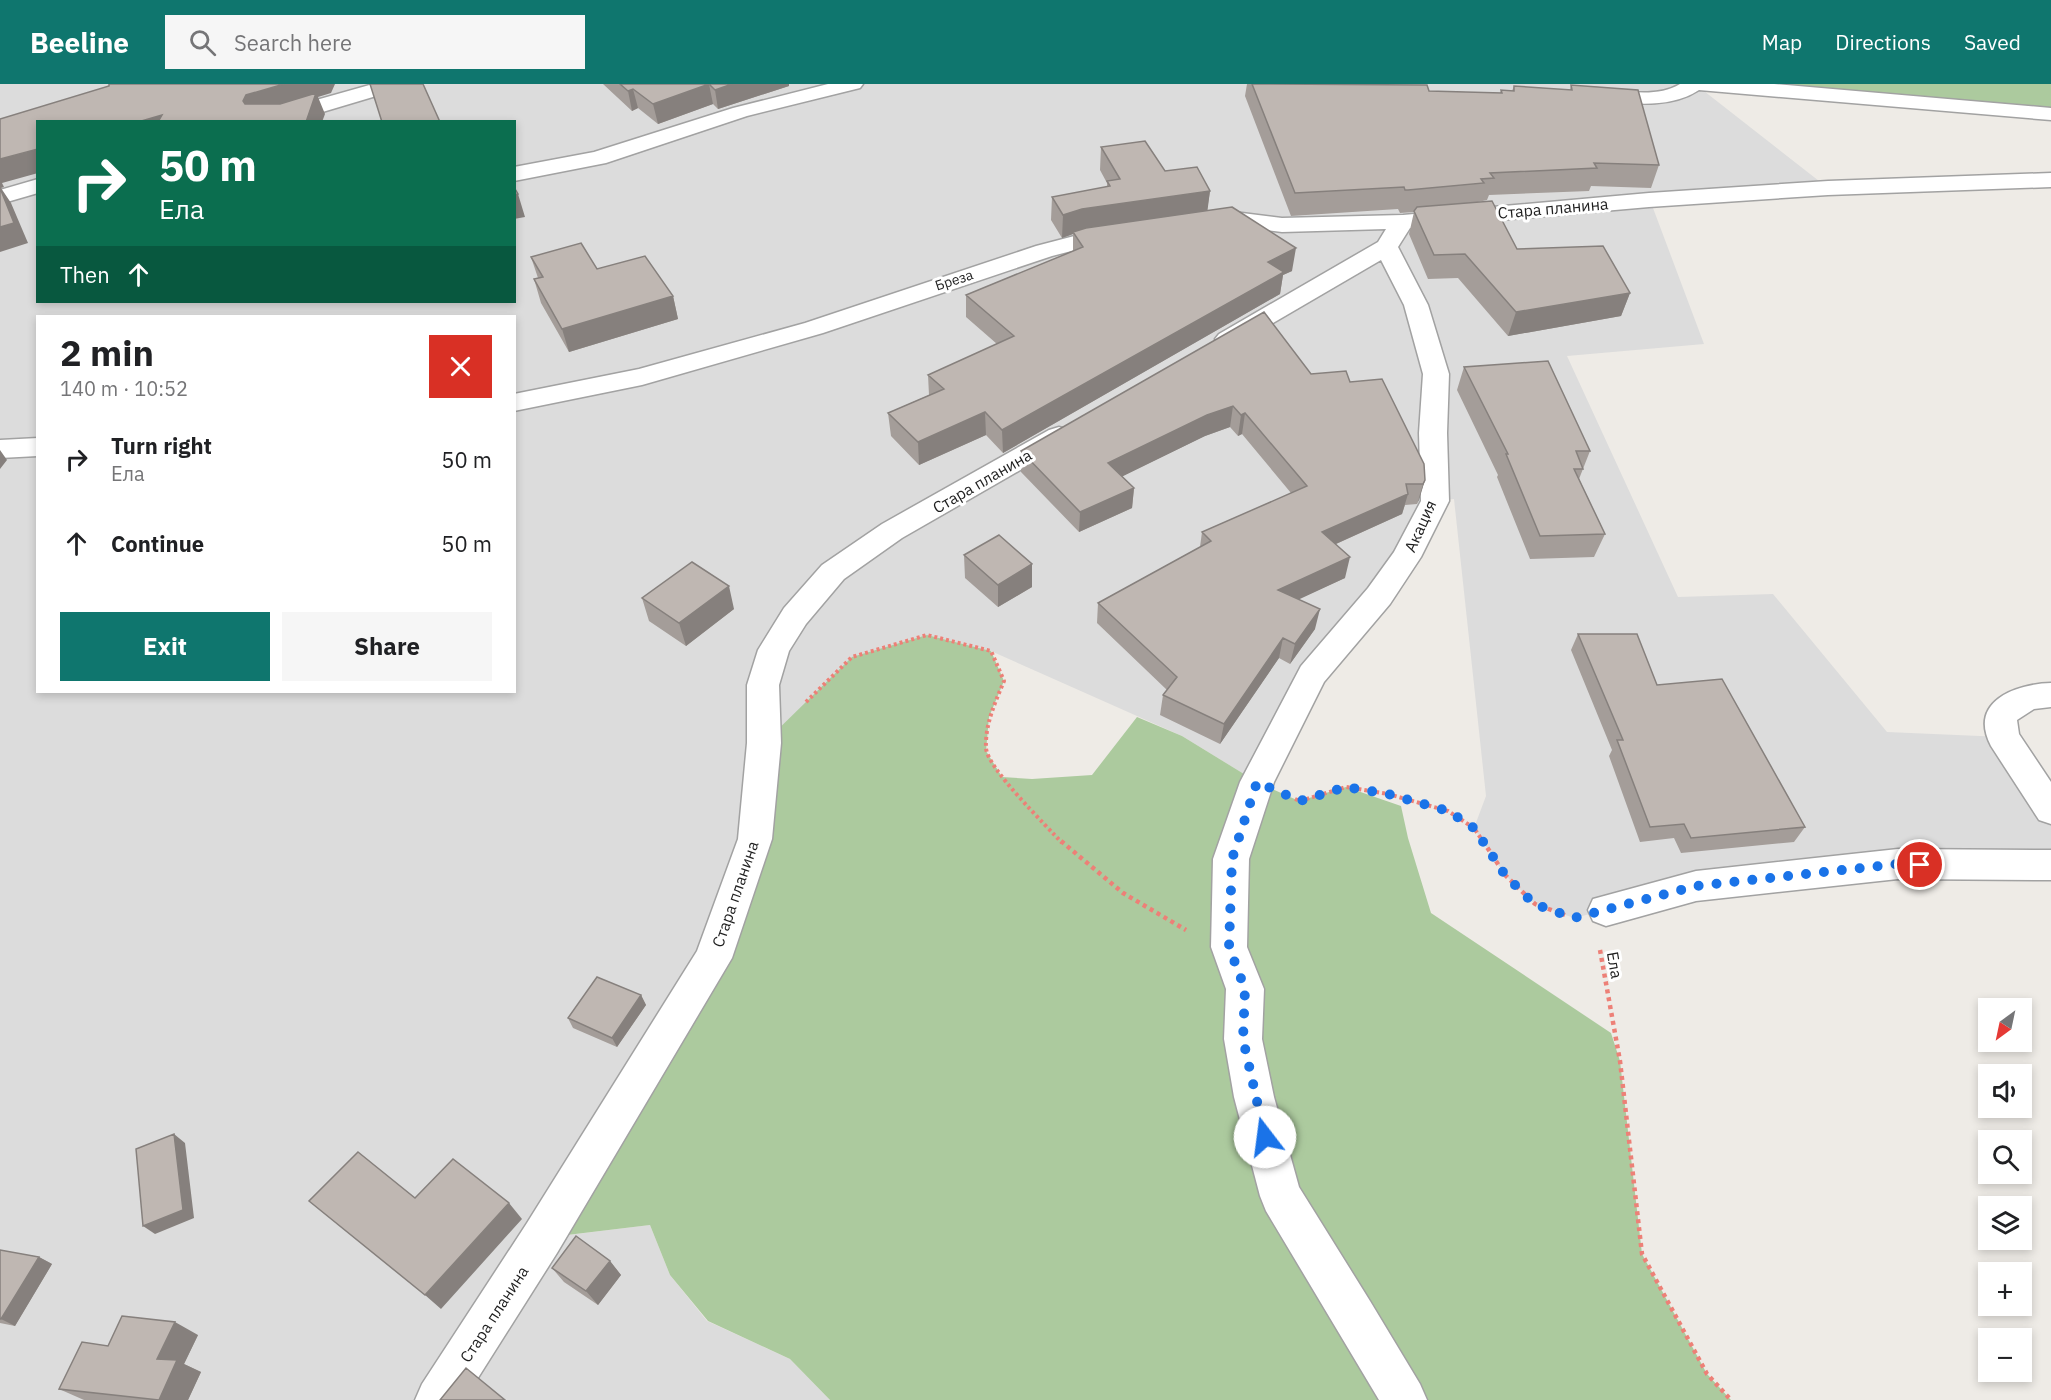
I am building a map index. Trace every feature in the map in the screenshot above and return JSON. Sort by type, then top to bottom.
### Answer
[{"type":"street","points":[[271,120],[396,84]]},
{"type":"street","points":[[516,174],[598,158],[740,112],[854,84]]},
{"type":"street","points":[[1575,94],[1667,97],[1686,91],[1694,84]]},
{"type":"street","points":[[1702,84],[2051,114]]},
{"type":"street","name":"Стара планина","points":[[1403,222],[1804,189],[2051,180]]},
{"type":"street","points":[[0,197],[36,186]]},
{"type":"street","points":[[1190,226],[1234,219],[1282,225],[1403,222]]},
{"type":"street","points":[[1204,353],[1386,248],[1403,222]]},
{"type":"street","name":"Бреза","points":[[516,403],[642,377],[814,328],[1044,251],[1082,241],[1136,233]]},
{"type":"street","name":"Акация","points":[[1229,947],[1232,859],[1261,776],[1312,675],[1379,596],[1406,557],[1435,501],[1433,433],[1436,374],[1416,305],[1386,248]]},
{"type":"street","name":"Стара планина","points":[[438,1400],[542,1238],[713,958],[755,839],[764,743],[763,686],[774,650],[795,616],[833,572],[892,531],[1081,424]]},
{"type":"street","points":[[0,449],[36,447]]},
{"type":"street","points":[[2051,695],[2032,695],[2012,704],[2000,716],[2003,737],[2051,810]]},
{"type":"street","points":[[1606,910],[1696,886],[1898,864],[2051,865]]},
{"type":"street","points":[[1229,947],[1245,989],[1243,1039],[1254,1097],[1281,1196],[1404,1400]]},
{"type":"path","points":[[764,743],[852,657],[927,635],[991,651],[1004,681],[989,717],[986,751],[1002,777],[1070,851],[1123,893],[1186,930],[1229,947]]},
{"type":"path","points":[[1261,776],[1300,801],[1346,787],[1388,794],[1448,811],[1474,828],[1505,875],[1534,904],[1574,918],[1606,910]]},
{"type":"path","name":"Ела","points":[[1606,910],[1598,939],[1620,1061],[1642,1254],[1707,1374],[1731,1400]]},
{"type":"shaded area","points":[[0,84],[1695,84],[1828,188],[1650,200],[1704,344],[1567,356],[1678,597],[1773,594],[1887,732],[2003,737],[2051,810],[2051,865],[1898,864],[1606,910],[1574,918],[1535,904],[1505,875],[1474,828],[1486,796],[1454,499],[1435,501],[1257,782],[1182,736],[991,651],[927,635],[713,958],[543,1238],[650,1225],[670,1275],[707,1321],[790,1359],[830,1400],[0,1400]]},
{"type":"green space","points":[[1702,84],[2051,84],[2051,114]]},
{"type":"green space","points":[[927,635],[991,651],[1004,681],[989,717],[986,751],[1002,777],[1032,779],[1092,775],[1137,717],[1182,736],[1257,782],[1299,801],[1346,787],[1401,806],[1408,838],[1431,913],[1611,1033],[1620,1061],[1642,1254],[1707,1374],[1731,1400],[830,1400],[790,1359],[708,1321],[670,1275],[650,1225],[542,1238],[713,958],[764,743],[852,657]]},
{"type":"building","points":[[109,84],[284,84],[246,95],[243,101],[245,104],[280,104],[316,93],[307,120],[159,120],[162,115],[145,120],[36,120],[36,150],[0,159],[0,119],[109,86]]},
{"type":"building","points":[[370,84],[423,84],[439,120],[381,120]]},
{"type":"building","points":[[620,84],[709,84],[653,104],[633,89],[628,91]]},
{"type":"building","points":[[709,84],[732,84],[715,90]]},
{"type":"building","points":[[1252,84],[1427,85],[1429,91],[1502,93],[1501,90],[1514,91],[1514,86],[1572,90],[1571,85],[1638,90],[1659,165],[1594,163],[1597,168],[1490,173],[1494,178],[1481,179],[1484,183],[1408,190],[1404,187],[1295,193]]},
{"type":"building","points":[[1145,141],[1165,171],[1197,167],[1210,191],[1082,209],[1063,215],[1052,197],[1110,186],[1107,181],[1120,179],[1101,147]]},
{"type":"building","points":[[0,188],[14,223],[0,227]]},
{"type":"building","points":[[1492,201],[1517,249],[1603,246],[1630,293],[1516,312],[1465,254],[1434,255],[1414,211],[1417,207]]},
{"type":"building","points":[[1232,207],[1296,248],[1268,262],[1284,272],[1002,430],[985,412],[918,442],[888,413],[944,389],[928,375],[1014,336],[966,295],[1083,247],[1073,232],[1086,228]]},
{"type":"building","points":[[581,243],[597,269],[645,256],[673,296],[562,329],[534,279],[543,277],[531,257]]},
{"type":"building","points":[[1264,312],[1311,374],[1346,371],[1350,382],[1382,379],[1424,464],[1425,480],[1423,484],[1406,484],[1408,494],[1322,532],[1350,557],[1278,590],[1320,609],[1295,644],[1283,638],[1224,724],[1163,695],[1177,677],[1098,603],[1211,541],[1202,532],[1307,486],[1245,413],[1241,415],[1233,406],[1207,415],[1108,463],[1134,488],[1080,512],[1021,451]]},
{"type":"building","points":[[1548,361],[1590,451],[1576,451],[1583,469],[1574,469],[1605,534],[1540,536],[1506,454],[1508,454],[1464,367]]},
{"type":"building","points":[[999,535],[1032,564],[998,585],[964,555]]},
{"type":"building","points":[[692,562],[729,586],[679,623],[642,598]]},
{"type":"building","points":[[1578,634],[1637,634],[1657,685],[1722,679],[1805,827],[1691,838],[1684,824],[1650,827],[1617,740],[1623,740]]},
{"type":"building","points":[[597,977],[641,995],[612,1038],[568,1018]]},
{"type":"building","points":[[174,1134],[183,1210],[143,1226],[136,1149]]},
{"type":"building","points":[[358,1152],[415,1198],[453,1159],[509,1203],[425,1295],[309,1201]]},
{"type":"building","points":[[576,1236],[610,1261],[586,1291],[552,1268]]},
{"type":"building","points":[[0,1250],[39,1257],[1,1319],[0,1319]]},
{"type":"building","points":[[122,1316],[175,1322],[157,1359],[177,1360],[159,1400],[59,1389],[82,1342],[108,1346]]},
{"type":"building","points":[[466,1368],[505,1400],[440,1400]]},
{"type":"route","points":[[1265,1137],[1254,1097],[1243,1039],[1245,989],[1229,947],[1232,859],[1257,782],[1300,801],[1346,787],[1388,794],[1448,811],[1474,828],[1505,875],[1534,904],[1574,918],[1696,886],[1898,864],[1920,865]]}]
